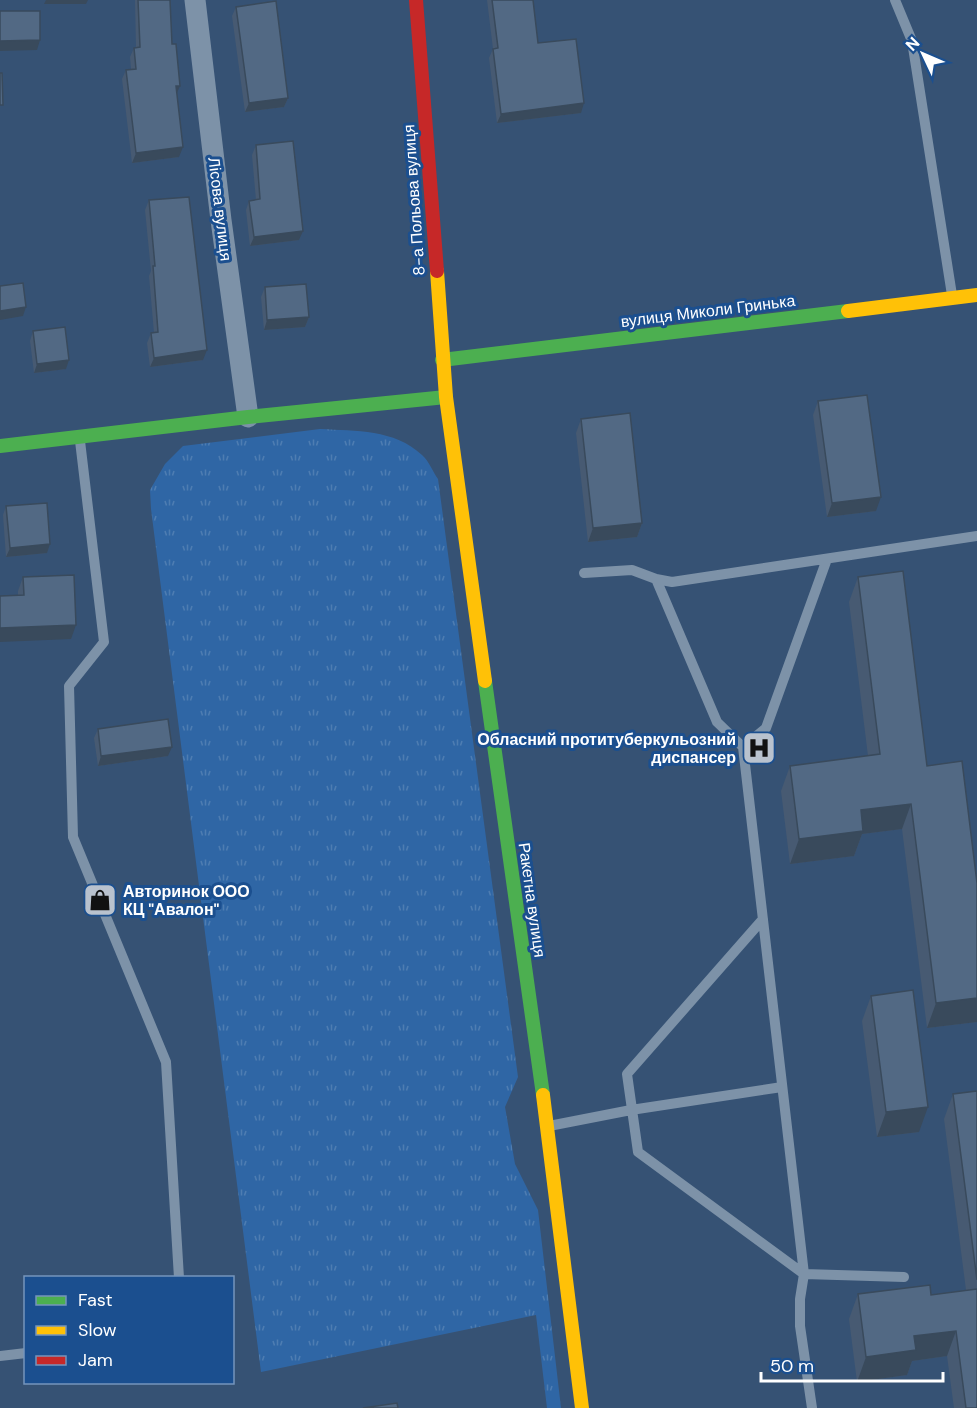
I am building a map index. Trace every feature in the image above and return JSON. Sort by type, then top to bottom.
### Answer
[{"type":"street","name":"Лісова вулиця","points":[[195,0],[221,220],[248,417]]},
{"type":"street","name":"8-а Польова вулиця","points":[[416,0],[446,398]]},
{"type":"street","name":"вулиця Миколи Гринька","points":[[442,360],[977,295]]},
{"type":"street","points":[[0,446],[248,417],[446,398]]},
{"type":"street","name":"Ракетна вулиця","points":[[446,398],[547,1126],[582,1408]]},
{"type":"lane","points":[[895,0],[912,41],[953,298]]},
{"type":"lane","points":[[80,438],[104,642],[69,687],[73,837],[166,1062],[179,1276]]},
{"type":"lane","points":[[584,573],[632,570],[672,582],[977,536]]},
{"type":"lane","points":[[743,747],[766,728],[827,559]]},
{"type":"lane","points":[[656,579],[717,722],[743,747],[804,1274],[800,1326],[812,1408]]},
{"type":"lane","points":[[763,919],[627,1074],[638,1152],[804,1274],[904,1277]]},
{"type":"lane","points":[[547,1126],[632,1110],[782,1087]]},
{"type":"lane","points":[[0,1356],[24,1353]]},
{"type":"green space","points":[[320,429],[361,431],[399,440],[424,457],[438,479],[518,1077],[505,1107],[515,1164],[538,1210],[561,1408],[547,1408],[536,1315],[261,1372],[150,490],[165,464],[183,446]]},
{"type":"building","points":[[138,0],[170,0],[172,44],[176,44],[180,86],[176,86],[183,147],[136,153],[126,70],[136,69],[134,48],[140,47]]},
{"type":"building","points":[[492,0],[533,0],[538,43],[576,39],[584,103],[501,114],[493,49],[498,48]]},
{"type":"building","points":[[276,1],[288,98],[249,103],[236,7]]},
{"type":"building","points":[[0,11],[40,11],[40,40],[0,41]]},
{"type":"building","points":[[0,73],[2,73],[3,105],[0,105]]},
{"type":"building","points":[[293,141],[303,231],[254,237],[249,201],[260,199],[256,145]]},
{"type":"building","points":[[189,197],[207,350],[154,358],[151,333],[158,332],[149,200]]},
{"type":"building","points":[[23,283],[26,307],[0,311],[0,286]]},
{"type":"building","points":[[306,284],[309,317],[267,320],[265,287]]},
{"type":"building","points":[[65,327],[69,360],[37,364],[33,331]]},
{"type":"building","points":[[867,395],[881,497],[832,503],[818,401]]},
{"type":"building","points":[[630,413],[642,523],[593,528],[581,419]]},
{"type":"building","points":[[47,503],[50,544],[10,548],[6,506]]},
{"type":"building","points":[[903,571],[927,766],[962,761],[977,883],[977,998],[936,1003],[911,804],[861,810],[863,831],[799,839],[790,766],[880,754],[858,577]]},
{"type":"building","points":[[74,575],[76,625],[0,628],[0,596],[24,595],[23,577]]},
{"type":"building","points":[[168,719],[172,747],[101,756],[98,729]]},
{"type":"building","points":[[913,990],[928,1107],[886,1112],[871,996]]},
{"type":"building","points":[[977,1091],[977,1280],[953,1094]]},
{"type":"building","points":[[930,1285],[931,1295],[977,1289],[977,1408],[966,1408],[956,1331],[914,1336],[916,1350],[866,1357],[858,1294]]},
{"type":"building","points":[[397,1403],[398,1408],[363,1408]]},
{"type":"traffic: fast","points":[[442,360],[848,311]]},
{"type":"traffic: fast","points":[[0,446],[446,397]]},
{"type":"traffic: fast","points":[[485,681],[543,1095]]},
{"type":"traffic: slow","points":[[437,271],[446,397],[485,681]]},
{"type":"traffic: slow","points":[[848,311],[977,295]]},
{"type":"traffic: slow","points":[[543,1095],[582,1408]]},
{"type":"traffic: jam","points":[[416,0],[437,271]]},
{"type":"place","name":"Обласний протитуберкульозний диспансер","points":[[759,748]]},
{"type":"place","name":"Авторинок ООО КЦ \"Авалон\"","points":[[100,900]]}]
